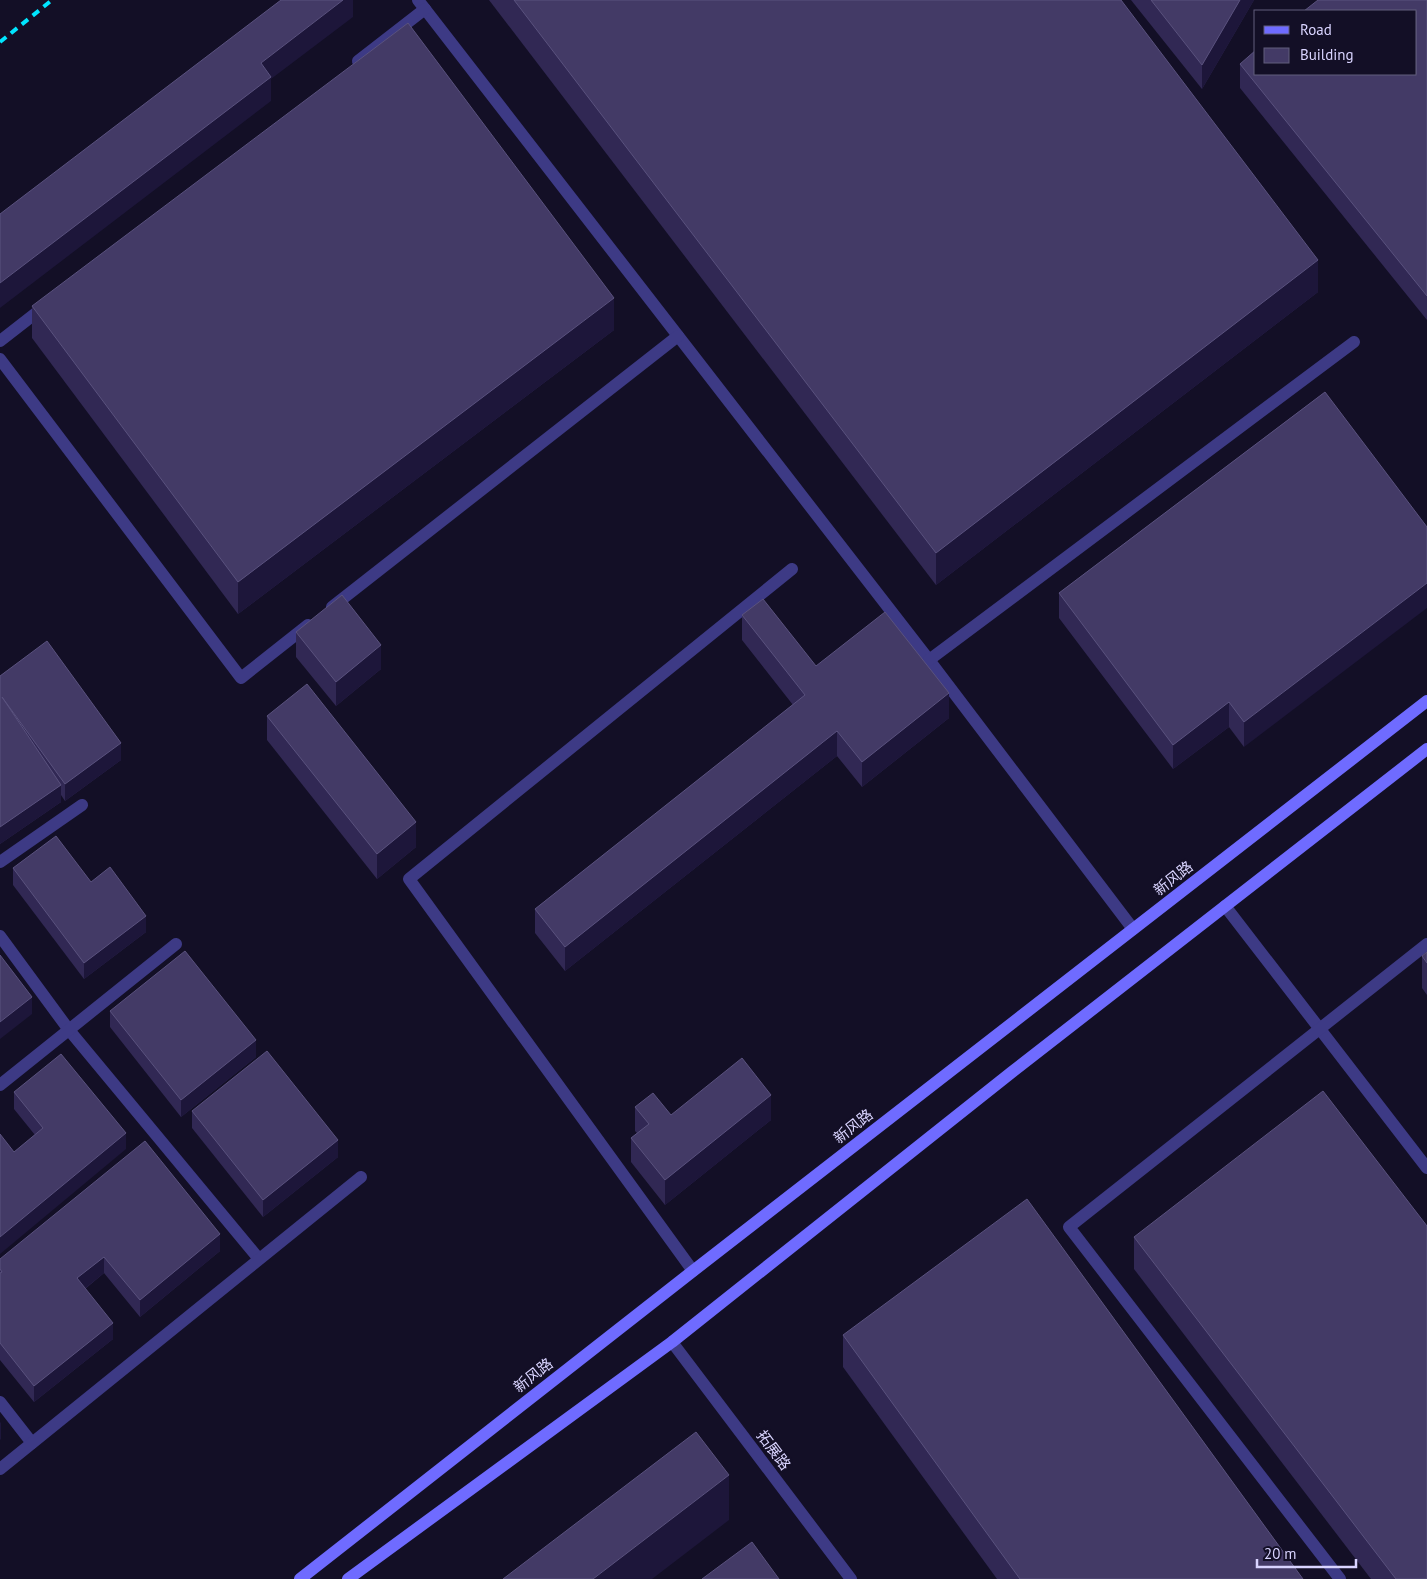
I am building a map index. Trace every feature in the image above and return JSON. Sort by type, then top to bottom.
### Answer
[{"type":"street","points":[[346,70],[422,4],[929,660],[1133,929]]},
{"type":"street","points":[[0,341],[55,298]]},
{"type":"street","points":[[0,359],[241,678],[678,336]]},
{"type":"street","points":[[929,660],[1354,342]]},
{"type":"street","points":[[693,1271],[409,878],[792,569]]},
{"type":"street","name":"新风路","points":[[300,1579],[1427,701]]},
{"type":"street","points":[[348,1579],[672,1342],[1427,749]]},
{"type":"street","points":[[0,862],[82,804]]},
{"type":"street","points":[[1226,906],[1427,1168]]},
{"type":"street","points":[[0,936],[69,1030],[259,1259]]},
{"type":"street","points":[[0,1085],[176,944]]},
{"type":"street","points":[[1340,1579],[1069,1227],[1427,944]]},
{"type":"street","points":[[0,1469],[361,1177]]},
{"type":"street","name":"拓展路","points":[[672,1342],[851,1579]]},
{"type":"street","points":[[0,1402],[32,1442]]},
{"type":"building","points":[[281,0],[343,0],[261,63],[271,77],[0,283],[0,214]]},
{"type":"building","points":[[514,0],[1121,0],[1318,260],[936,553]]},
{"type":"building","points":[[1151,0],[1240,0],[1202,65]]},
{"type":"building","points":[[1318,0],[1427,0],[1427,296],[1240,64],[1254,52],[1254,75],[1417,75],[1417,10],[1305,10]]},
{"type":"building","points":[[408,23],[614,298],[238,582],[32,306]]},
{"type":"building","points":[[1325,392],[1427,527],[1427,583],[1244,722],[1229,702],[1173,745],[1059,593]]},
{"type":"building","points":[[342,595],[381,645],[336,682],[296,632]]},
{"type":"building","points":[[763,599],[816,666],[885,612],[949,693],[862,762],[837,731],[565,947],[535,909],[805,695],[742,615]]},
{"type":"building","points":[[47,641],[121,743],[65,784],[2,697],[61,785],[0,827],[0,676]]},
{"type":"building","points":[[307,684],[416,822],[377,854],[267,716]]},
{"type":"building","points":[[56,836],[91,882],[110,867],[146,916],[84,963],[13,868]]},
{"type":"building","points":[[185,951],[256,1040],[181,1100],[110,1011]]},
{"type":"building","points":[[1427,952],[1427,963],[1422,956]]},
{"type":"building","points":[[0,955],[32,997],[0,1022]]},
{"type":"building","points":[[267,1051],[338,1140],[263,1200],[192,1111]]},
{"type":"building","points":[[61,1054],[126,1133],[0,1237],[0,1134],[14,1152],[43,1128],[14,1092]]},
{"type":"building","points":[[742,1058],[771,1095],[665,1180],[631,1138],[649,1124],[635,1107],[653,1093],[671,1115]]},
{"type":"building","points":[[1323,1091],[1427,1226],[1427,1579],[1396,1579],[1134,1237]]},
{"type":"building","points":[[145,1141],[220,1234],[140,1300],[104,1257],[77,1278],[113,1323],[34,1386],[0,1343],[0,1273],[2,1272],[0,1269],[0,1259]]},
{"type":"building","points":[[1027,1199],[1303,1579],[1020,1579],[843,1335]]},
{"type":"building","points":[[696,1432],[729,1475],[593,1579],[503,1579]]},
{"type":"building","points":[[752,1542],[779,1579],[702,1579]]},
{"type":"railway","points":[[0,42],[52,0]]}]
